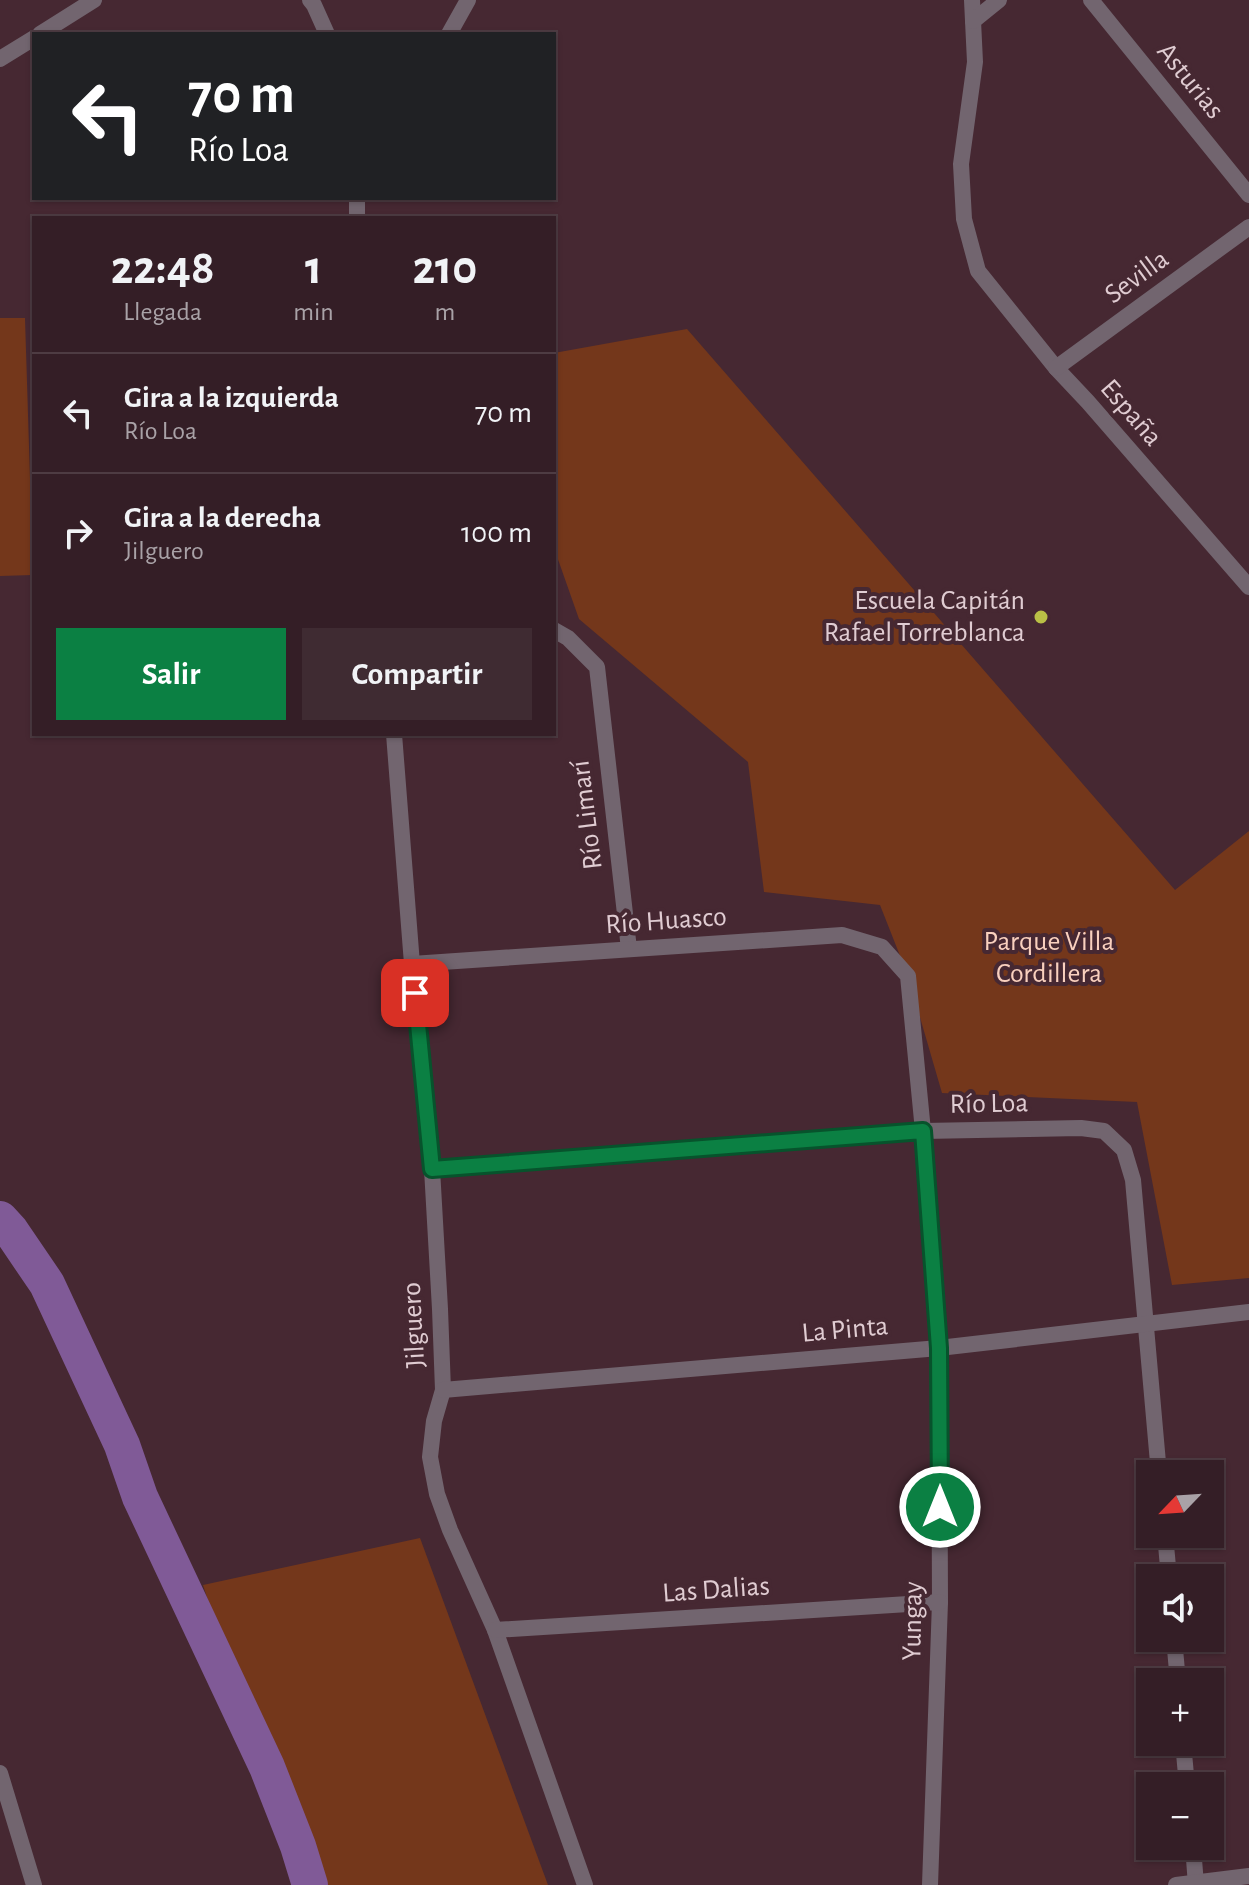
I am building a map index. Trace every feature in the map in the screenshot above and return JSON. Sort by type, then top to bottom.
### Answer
[{"type":"street","points":[[43,32],[94,0]]},
{"type":"street","points":[[310,0],[326,32]]},
{"type":"street","points":[[450,32],[468,0]]},
{"type":"street","points":[[972,0],[973,21]]},
{"type":"street","points":[[973,21],[999,0]]},
{"type":"street","name":"Asturias","points":[[1091,0],[1249,195]]},
{"type":"street","name":"España","points":[[973,21],[975,62],[961,164],[964,219],[978,271],[1056,368],[1249,587]]},
{"type":"street","points":[[0,59],[32,39]]},
{"type":"street","name":"Sevilla","points":[[1056,368],[1249,227]]},
{"type":"street","name":"Río Limarí","points":[[561,634],[597,667],[629,949]]},
{"type":"street","name":"Jilguero","points":[[394,736],[432,1169],[443,1390],[434,1421],[430,1457],[437,1494],[450,1530],[495,1630],[585,1885]]},
{"type":"street","name":"Río Huasco","points":[[412,964],[842,935],[882,947],[908,976]]},
{"type":"street","name":"Yungay","points":[[908,976],[939,1348],[940,1602],[930,1885]]},
{"type":"street","name":"Río Loa","points":[[432,1169],[923,1131],[1081,1128],[1104,1131],[1124,1150],[1133,1180],[1158,1460]]},
{"type":"street","name":"La Pinta","points":[[443,1390],[939,1348],[1249,1312]]},
{"type":"street","name":"Las Dalias","points":[[495,1630],[940,1602]]},
{"type":"street","points":[[0,1773],[34,1885]]},
{"type":"street","points":[[1194,1860],[1196,1884]]},
{"type":"street","points":[[1176,1885],[1249,1876]]},
{"type":"green space","points":[[0,318],[25,318],[32,575],[0,576]]},
{"type":"green space","name":"Parque Villa Cordillera","points":[[687,329],[1175,890],[1249,831],[1249,1278],[1172,1285],[1137,1102],[942,1093],[908,976],[880,905],[764,892],[748,762],[579,619],[556,554],[556,353]]},
{"type":"green space","points":[[420,1538],[548,1885],[301,1885],[203,1585]]},
{"type":"waterway","points":[[0,1219],[47,1284],[122,1445],[140,1497],[267,1767],[310,1885]]},
{"type":"place","name":"Escuela Capitán Rafael Torreblanca","points":[[1041,617]]},
{"type":"route","points":[[415,993],[432,1169],[923,1131],[939,1348],[940,1507]]}]
